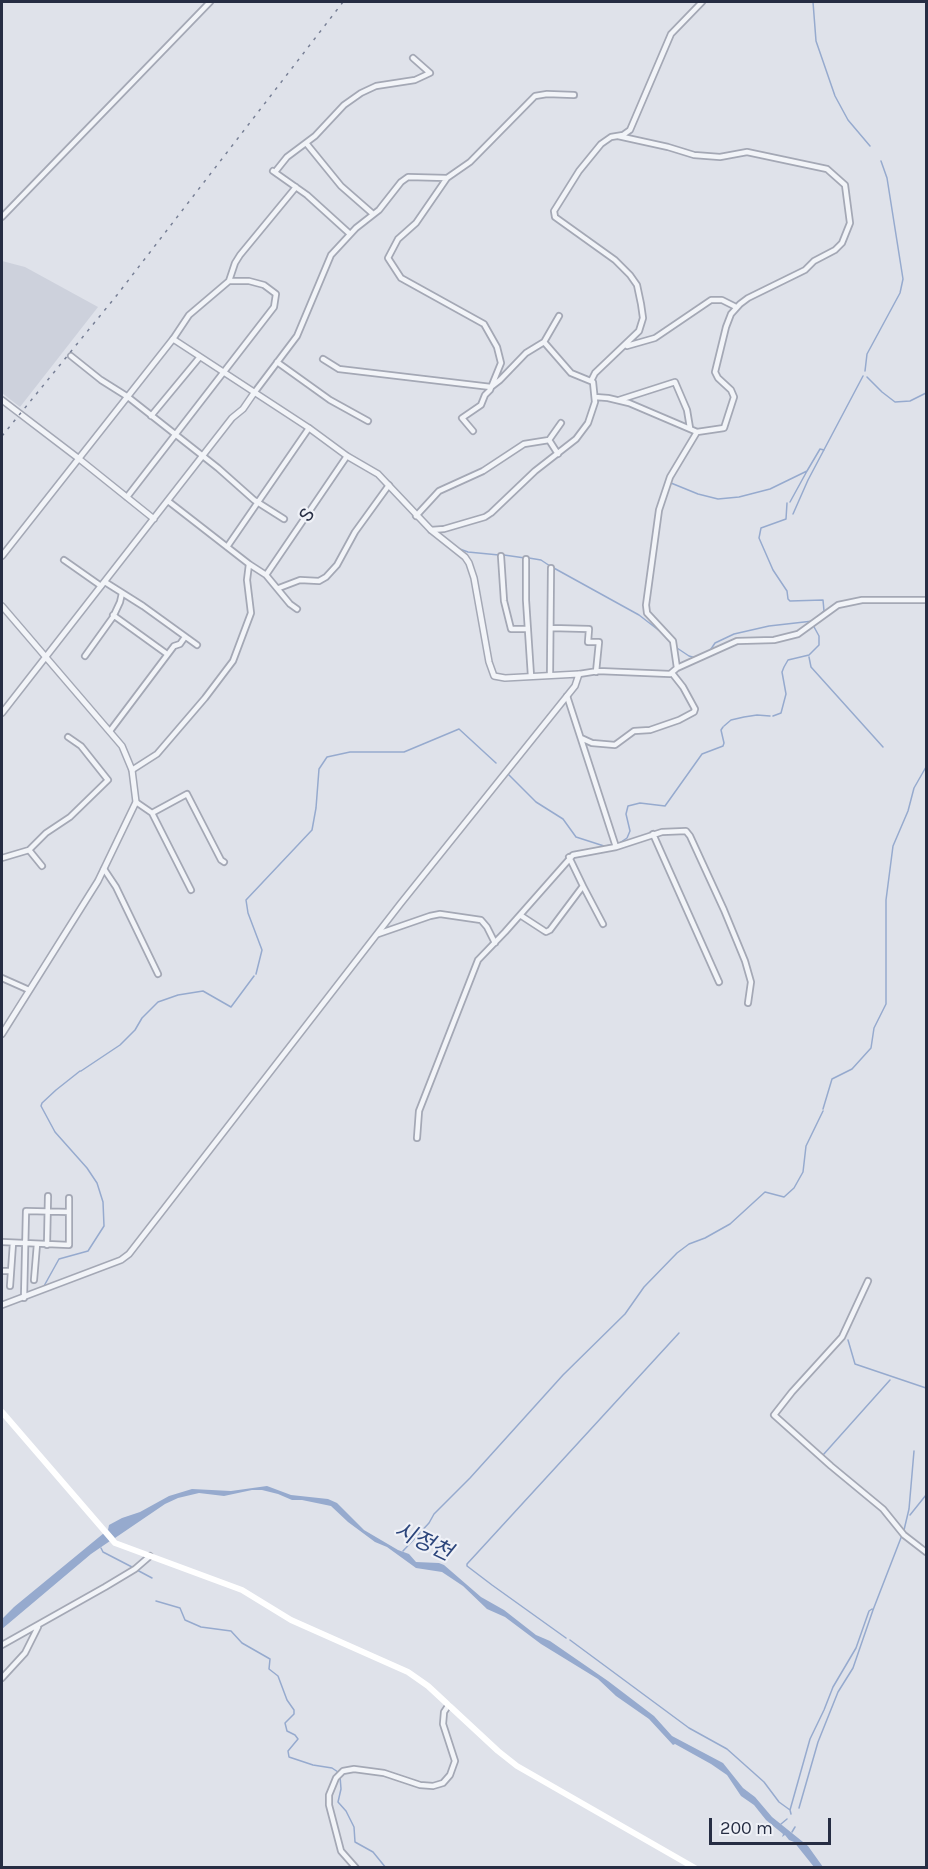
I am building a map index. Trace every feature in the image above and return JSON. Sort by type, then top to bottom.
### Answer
[{"type":"main road","points":[[2,1412],[113,1541],[242,1590],[291,1620],[404,1670],[418,1679],[521,1769],[686,1865],[695,1868]]},
{"type":"street","points":[[2,217],[210,2]]},
{"type":"street","points":[[618,136],[630,130],[671,34],[702,2]]},
{"type":"street","points":[[350,234],[296,187],[274,172],[286,157],[306,143],[345,105],[361,93],[376,86],[415,80],[430,73],[413,58]]},
{"type":"street","points":[[472,431],[462,418],[481,405],[491,387],[501,363],[497,347],[486,326],[401,278],[388,258],[398,239],[416,223],[447,178],[470,162],[535,96],[574,95]]},
{"type":"street","points":[[431,530],[444,529],[485,517],[514,493],[535,471],[576,439],[593,412],[595,397],[591,381],[595,373],[639,331],[643,318],[635,282],[615,260],[554,214],[586,160],[604,141],[611,136],[618,136],[705,157],[747,152],[782,158],[827,169],[845,185],[850,223],[840,246],[805,270],[748,298],[736,307],[727,324],[715,372],[733,394],[731,409],[724,428],[697,432],[619,400],[595,397]]},
{"type":"street","points":[[306,143],[341,186],[374,214]]},
{"type":"street","points":[[2,713],[232,418],[243,409],[277,362],[301,328],[331,255],[408,177],[447,178]]},
{"type":"street","points":[[2,556],[128,397],[189,315],[229,281],[240,255],[296,187]]},
{"type":"street","points":[[127,497],[274,307],[276,294],[257,283],[229,281]]},
{"type":"street","points":[[625,346],[655,338],[711,300],[722,300],[736,307]]},
{"type":"street","points":[[323,360],[339,369],[475,383],[491,387],[500,381],[526,353],[544,342],[559,316]]},
{"type":"street","points":[[173,339],[222,374],[378,474],[416,516],[465,557],[474,578],[489,662],[494,676],[505,678],[596,672],[672,673],[677,668],[737,641],[774,640],[798,634],[838,605],[862,600],[927,600]]},
{"type":"street","points":[[544,342],[571,373],[591,381]]},
{"type":"street","points":[[71,356],[101,380],[128,397],[259,503],[284,519]]},
{"type":"street","points":[[151,416],[199,358]]},
{"type":"street","points":[[277,362],[330,400],[368,421]]},
{"type":"street","points":[[619,400],[675,382],[687,410],[690,428]]},
{"type":"street","points":[[2,400],[154,519]]},
{"type":"street","points":[[416,516],[440,491],[483,471],[524,444],[549,440],[561,423]]},
{"type":"street","points":[[227,547],[309,428]]},
{"type":"street","points":[[677,668],[674,643],[666,631],[647,613],[646,605],[659,510],[670,477],[697,432]]},
{"type":"street","points":[[549,440],[558,454]]},
{"type":"street","name":"S","points":[[266,575],[347,456]]},
{"type":"street","points":[[279,588],[300,580],[314,582],[326,577],[337,565],[355,532],[389,485]]},
{"type":"street","points":[[168,501],[266,575],[290,604],[297,609]]},
{"type":"street","points":[[501,556],[504,601],[511,629],[528,629]]},
{"type":"street","points":[[526,558],[531,676]]},
{"type":"street","points":[[64,560],[143,606],[197,645]]},
{"type":"street","points":[[132,770],[157,754],[233,661],[251,613],[247,579],[249,564]]},
{"type":"street","points":[[550,675],[551,568]]},
{"type":"street","points":[[85,656],[113,615],[122,593]]},
{"type":"street","points":[[2,606],[122,746],[132,770],[136,802],[104,869],[2,1034]]},
{"type":"street","points":[[113,615],[168,654]]},
{"type":"street","points":[[551,628],[589,629],[588,642],[599,642],[596,672]]},
{"type":"street","points":[[110,731],[168,654],[185,637]]},
{"type":"street","points":[[581,738],[592,743],[615,745],[634,731],[650,730],[694,712],[695,709],[683,687],[672,673]]},
{"type":"street","points":[[2,1305],[121,1260],[129,1254],[401,903],[567,696],[577,683],[579,674]]},
{"type":"street","points":[[567,696],[616,847]]},
{"type":"street","points":[[2,858],[29,850],[46,833],[70,817],[108,780],[81,746],[68,737]]},
{"type":"street","points":[[152,813],[187,794],[221,860],[225,862]]},
{"type":"street","points":[[136,802],[152,813],[191,890]]},
{"type":"street","points":[[417,1138],[419,1111],[478,960],[495,944],[569,857],[576,854],[616,847],[653,834],[682,831],[690,836],[745,961],[751,982],[748,1003]]},
{"type":"street","points":[[653,834],[719,982]]},
{"type":"street","points":[[29,850],[42,867]]},
{"type":"street","points":[[569,857],[603,924]]},
{"type":"street","points":[[104,869],[116,887],[158,974]]},
{"type":"street","points":[[520,915],[546,932],[550,930],[583,886]]},
{"type":"street","points":[[378,934],[440,914],[481,920],[495,944]]},
{"type":"street","points":[[2,978],[29,990]]},
{"type":"street","points":[[47,1245],[48,1196]]},
{"type":"street","points":[[2,1242],[69,1245],[69,1198]]},
{"type":"street","points":[[24,1298],[26,1211],[69,1212]]},
{"type":"street","points":[[10,1286],[13,1243]]},
{"type":"street","points":[[34,1280],[37,1244]]},
{"type":"street","points":[[2,1271],[11,1271]]},
{"type":"street","points":[[868,1281],[842,1337],[774,1415],[883,1509],[903,1533],[927,1552]]},
{"type":"street","points":[[2,1645],[135,1569],[150,1556]]},
{"type":"street","points":[[2,1678],[24,1653],[39,1625]]},
{"type":"street","points":[[356,1868],[341,1851],[329,1805],[329,1795],[334,1781],[341,1772],[350,1769],[384,1773],[424,1786],[443,1783],[450,1775],[455,1761],[443,1724],[444,1712],[448,1706]]},
{"type":"shaded area","points":[[2,261],[25,267],[98,307],[20,407],[2,393]]},
{"type":"water","points":[[267,1486],[291,1495],[328,1499],[337,1503],[364,1530],[409,1554],[416,1562],[444,1565],[481,1597],[504,1610],[536,1635],[550,1641],[608,1681],[654,1716],[672,1736],[723,1763],[743,1788],[755,1797],[772,1817],[808,1846],[823,1867],[814,1867],[794,1842],[785,1835],[782,1837],[783,1834],[766,1820],[754,1805],[741,1796],[727,1775],[675,1744],[673,1745],[649,1719],[616,1696],[598,1679],[541,1644],[505,1617],[487,1609],[463,1586],[442,1572],[416,1568],[387,1547],[375,1542],[331,1506],[292,1500],[262,1490],[224,1496],[199,1493],[165,1504],[115,1538],[108,1530],[109,1525],[122,1518],[140,1512],[169,1496],[192,1489],[231,1491]]},
{"type":"water","points":[[104,1533],[110,1541],[91,1554],[2,1629],[2,1619],[14,1607]]},
{"type":"waterway","points":[[813,2],[816,41],[835,96],[848,120],[870,146]]},
{"type":"waterway","points":[[865,371],[867,354],[900,293],[903,279],[887,178],[881,161]]},
{"type":"waterway","points":[[793,514],[808,480],[863,376]]},
{"type":"waterway","points":[[867,377],[895,402],[910,401],[926,393]]},
{"type":"waterway","points":[[671,483],[718,499],[739,497],[770,489],[807,471],[820,449],[824,450]]},
{"type":"waterway","points":[[790,502],[807,471]]},
{"type":"waterway","points":[[787,503],[786,519],[761,528],[759,538],[790,601],[823,600],[824,611],[817,617]]},
{"type":"waterway","points":[[457,548],[468,552],[499,555]]},
{"type":"waterway","points":[[504,555],[525,558]]},
{"type":"waterway","points":[[529,558],[541,560],[550,566]]},
{"type":"waterway","points":[[552,567],[639,615],[671,643]]},
{"type":"waterway","points":[[709,652],[715,643],[734,634],[769,626],[813,621]]},
{"type":"waterway","points":[[773,716],[781,713],[786,694],[782,672],[788,660],[809,655],[819,645],[819,636],[813,625]]},
{"type":"waterway","points":[[677,648],[696,658]]},
{"type":"waterway","points":[[809,657],[811,667],[883,747]]},
{"type":"waterway","points":[[724,726],[731,720],[744,717],[770,716]]},
{"type":"waterway","points":[[618,844],[627,838],[630,831],[626,814],[628,806],[640,803],[665,806],[702,754],[723,746],[721,730],[723,727]]},
{"type":"waterway","points":[[256,974],[262,950],[248,913],[246,900],[312,830],[319,769],[327,757],[350,752],[404,752],[459,729],[496,763]]},
{"type":"waterway","points":[[823,1109],[832,1079],[852,1069],[871,1048],[874,1028],[886,1004],[886,900],[893,846],[908,811],[914,788],[926,767]]},
{"type":"waterway","points":[[508,774],[536,802],[563,819],[576,837],[604,846],[613,845]]},
{"type":"waterway","points":[[81,1071],[120,1045],[158,1002],[178,995],[203,991],[231,1007],[254,976]]},
{"type":"waterway","points":[[44,1286],[59,1259],[88,1251],[104,1226],[103,1202],[97,1183],[87,1168],[55,1132],[41,1106],[56,1090],[80,1071]]},
{"type":"waterway","name":"시정천","points":[[403,1551],[429,1523],[434,1514],[470,1478],[563,1375],[625,1314],[644,1287],[677,1253],[689,1244],[730,1224],[765,1192],[784,1197],[794,1188],[803,1172],[806,1146],[823,1111]]},
{"type":"waterway","points":[[2,1302],[15,1298]]},
{"type":"waterway","points":[[566,1638],[492,1585],[467,1564],[679,1333]]},
{"type":"waterway","points":[[848,1340],[855,1364],[926,1388]]},
{"type":"waterway","points":[[823,1455],[890,1380]]},
{"type":"waterway","points":[[799,1808],[818,1742],[838,1692],[853,1668],[904,1530],[909,1509],[914,1451]]},
{"type":"waterway","points":[[910,1515],[926,1495]]},
{"type":"waterway","points":[[101,1548],[103,1552],[132,1567]]},
{"type":"waterway","points":[[137,1570],[152,1578]]},
{"type":"waterway","points":[[156,1601],[180,1608],[185,1620],[201,1627],[231,1631],[242,1643],[270,1659],[269,1669],[278,1676],[287,1700],[294,1710],[294,1714],[285,1723],[287,1731],[298,1739],[288,1751],[289,1757],[313,1765],[332,1768],[338,1772]]},
{"type":"waterway","points":[[790,1810],[810,1739],[833,1687],[856,1648],[869,1611],[872,1609]]},
{"type":"waterway","points":[[570,1640],[689,1728],[727,1749],[764,1782],[779,1802],[790,1810],[791,1814]]},
{"type":"waterway","points":[[340,1776],[341,1789],[338,1802],[346,1811],[354,1827],[355,1842],[373,1852],[386,1868]]},
{"type":"waterway","points":[[781,1824],[787,1819]]},
{"type":"waterway","points":[[792,1832],[795,1827]]},
{"type":"railway","points":[[2,436],[117,295],[343,2]]}]
